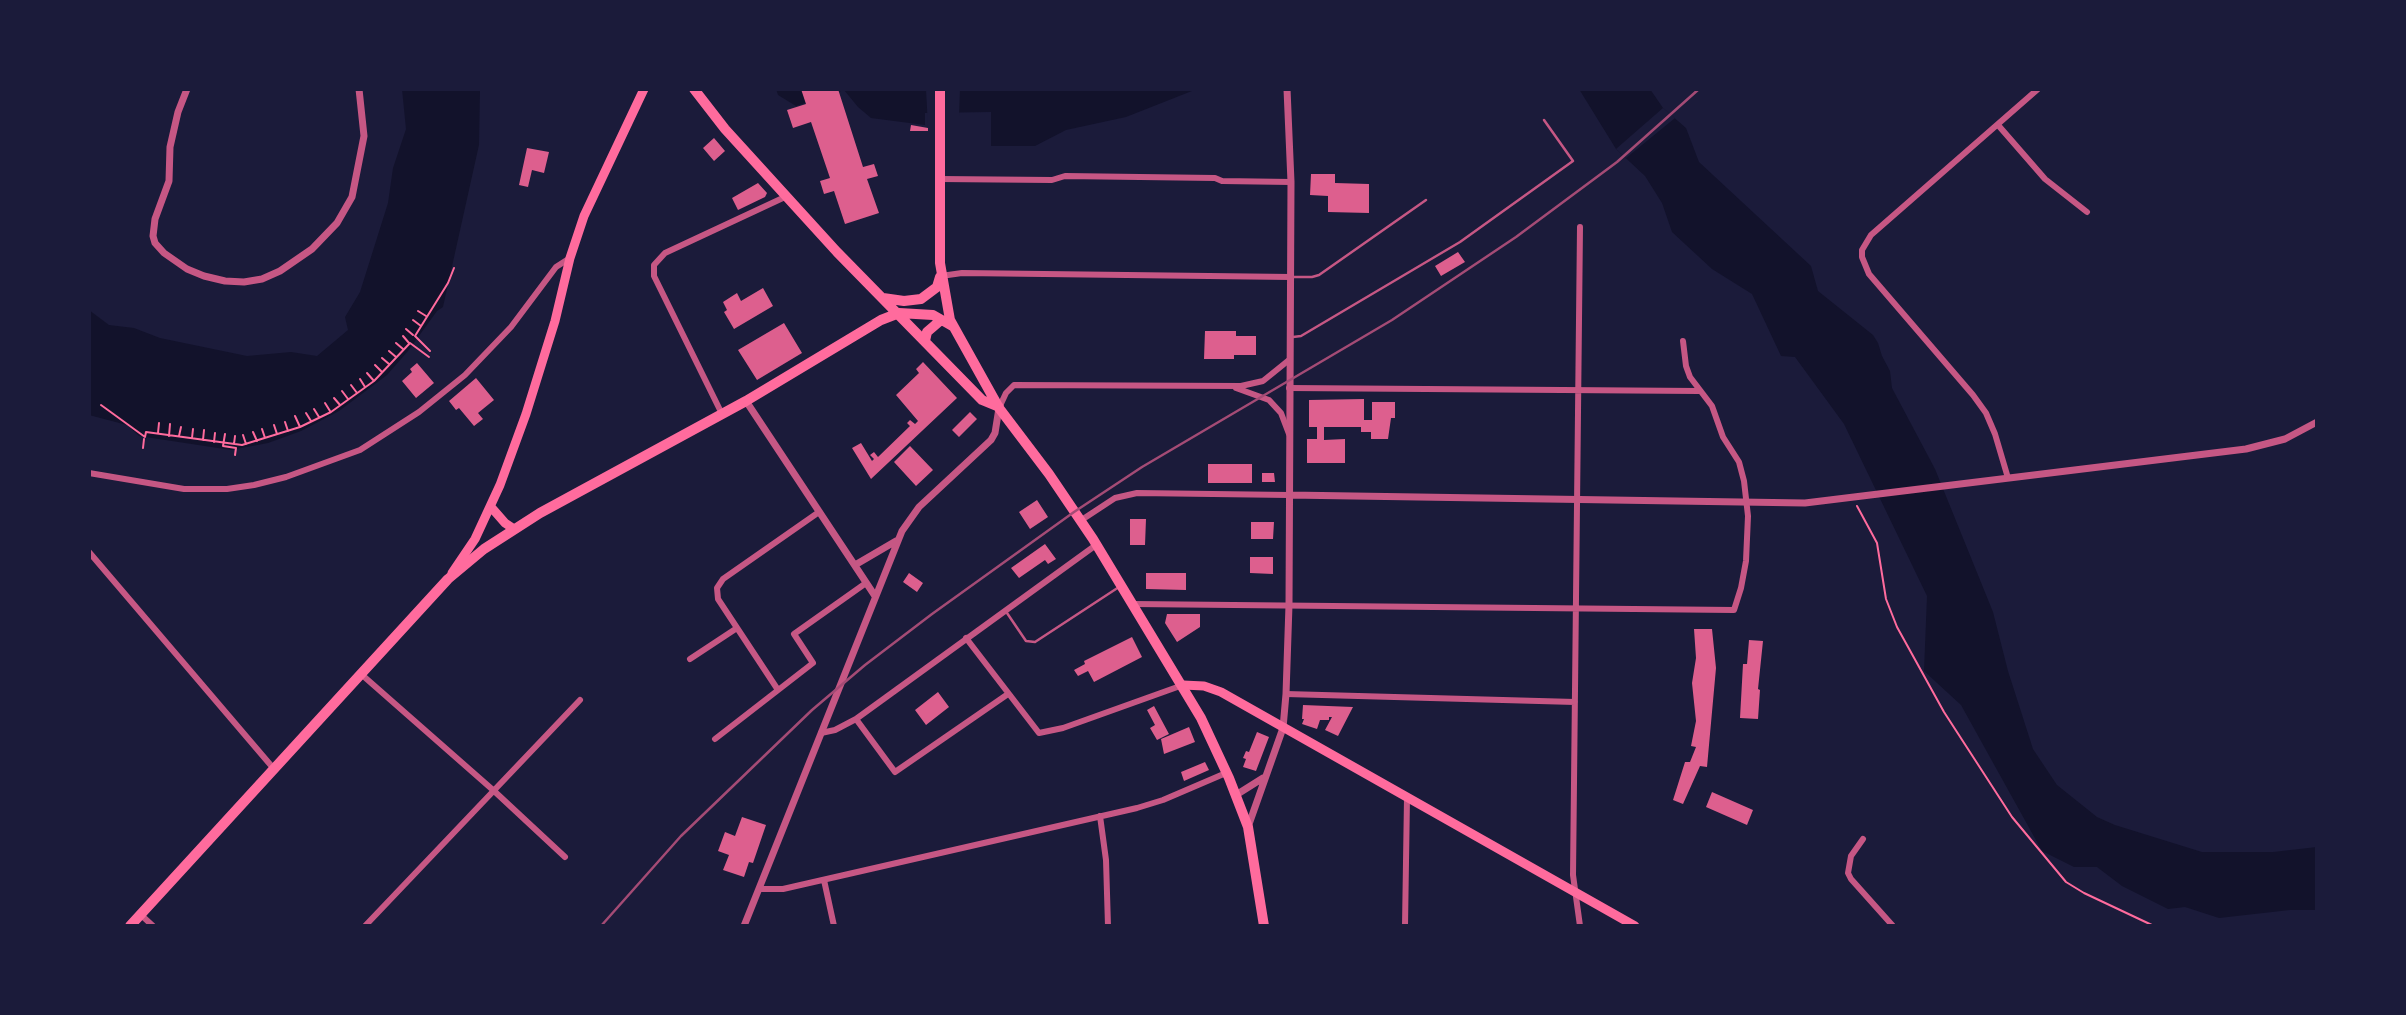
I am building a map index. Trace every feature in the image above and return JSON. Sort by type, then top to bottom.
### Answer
[{"type":"main road","points":[[448,579],[475,539],[491,507],[526,414],[584,216],[644,89]]},
{"type":"main road","points":[[694,89],[785,197],[982,400],[999,408]]},
{"type":"main road","points":[[940,89],[941,276],[954,327],[999,408],[1014,425],[1096,545],[1183,685],[1227,773],[1248,827],[1264,926]]},
{"type":"main road","points":[[883,298],[921,299],[937,287],[941,276]]},
{"type":"main road","points":[[130,926],[448,579],[484,549],[514,529],[746,401],[881,320],[899,313],[933,314],[954,327]]},
{"type":"main road","points":[[925,341],[927,332],[942,320]]},
{"type":"main road","points":[[491,507],[514,529]]},
{"type":"main road","points":[[1183,685],[1204,686],[1221,692],[1635,926]]},
{"type":"street","points":[[187,89],[173,135],[169,181],[155,219],[155,243],[187,269],[225,281],[244,282],[262,278],[295,262],[326,236],[342,214],[352,197],[365,136],[359,89]]},
{"type":"street","points":[[1248,827],[1283,728],[1286,694],[1291,277],[1287,89]]},
{"type":"street","points":[[2008,478],[1986,413],[1869,274],[1862,250],[1871,235],[2038,89]]},
{"type":"street","points":[[1998,125],[2045,179],[2087,212]]},
{"type":"street","points":[[940,179],[1052,180],[1065,176],[1291,182]]},
{"type":"street","points":[[722,414],[654,276],[653,268],[665,253],[785,197]]},
{"type":"street","points":[[1580,227],[1573,875],[1580,926]]},
{"type":"street","points":[[89,473],[184,489],[227,489],[286,477],[349,454],[373,443],[465,375],[511,327],[556,267],[570,258]]},
{"type":"street","points":[[941,276],[962,273],[1291,277]]},
{"type":"street","points":[[1133,604],[1734,610],[1745,561],[1747,503],[1739,462],[1723,437],[1712,406],[1699,391],[1686,366],[1683,341]]},
{"type":"street","points":[[744,926],[897,541],[919,507],[990,440],[995,433],[999,408],[1006,393],[1014,385],[1231,387],[1263,381],[1289,360]]},
{"type":"street","points":[[1231,387],[1269,400],[1281,414],[1289,434]]},
{"type":"street","points":[[1289,388],[1699,391]]},
{"type":"street","points":[[746,401],[875,596]]},
{"type":"street","points":[[1080,521],[1115,498],[1154,492],[1805,503],[2256,447],[2285,439],[2317,422]]},
{"type":"street","points":[[778,690],[719,599],[719,584],[819,512]]},
{"type":"street","points":[[855,565],[897,541]]},
{"type":"street","points":[[821,733],[835,730],[856,719],[1096,545]]},
{"type":"street","points":[[89,552],[274,769]]},
{"type":"street","points":[[715,739],[813,663],[794,634],[866,583]]},
{"type":"street","points":[[690,659],[737,628]]},
{"type":"street","points":[[966,638],[1035,729],[1044,733],[1183,685]]},
{"type":"street","points":[[361,674],[565,857]]},
{"type":"street","points":[[856,719],[895,772],[1008,694]]},
{"type":"street","points":[[1286,694],[1575,702]]},
{"type":"street","points":[[365,926],[580,700]]},
{"type":"street","points":[[759,889],[783,889],[1100,816],[1163,800],[1227,773]]},
{"type":"street","points":[[1236,795],[1264,777]]},
{"type":"street","points":[[1405,926],[1408,798]]},
{"type":"street","points":[[1100,816],[1106,860],[1108,926]]},
{"type":"street","points":[[1863,839],[1851,856],[1848,873],[1893,926]]},
{"type":"street","points":[[824,880],[834,926]]},
{"type":"street","points":[[141,914],[153,926]]},
{"type":"lane","points":[[1290,337],[1301,337],[1460,242],[1573,161],[1544,120]]},
{"type":"lane","points":[[1291,277],[1312,277],[1329,268],[1426,200]]},
{"type":"lane","points":[[1005,610],[1026,641],[1035,642],[1122,586]]},
{"type":"path","points":[[415,336],[448,283],[454,268]]},
{"type":"path","points":[[418,311],[426,316]]},
{"type":"path","points":[[413,320],[421,326]]},
{"type":"path","points":[[406,329],[430,351]]},
{"type":"path","points":[[403,336],[429,357]]},
{"type":"path","points":[[396,343],[403,350]]},
{"type":"path","points":[[143,448],[146,432],[247,444],[300,427],[331,412],[374,381],[410,343]]},
{"type":"path","points":[[389,351],[396,358]]},
{"type":"path","points":[[382,358],[390,365]]},
{"type":"path","points":[[375,365],[382,372]]},
{"type":"path","points":[[368,373],[374,381]]},
{"type":"path","points":[[360,379],[365,387]]},
{"type":"path","points":[[351,385],[357,393]]},
{"type":"path","points":[[342,391],[349,399]]},
{"type":"path","points":[[334,398],[340,406]]},
{"type":"path","points":[[325,403],[331,412]]},
{"type":"path","points":[[100,405],[145,436]]},
{"type":"path","points":[[314,409],[319,418]]},
{"type":"path","points":[[306,413],[312,422]]},
{"type":"path","points":[[295,416],[300,427]]},
{"type":"path","points":[[285,422],[288,431]]},
{"type":"path","points":[[158,435],[159,423]]},
{"type":"path","points":[[169,436],[170,425]]},
{"type":"path","points":[[274,425],[277,434]]},
{"type":"path","points":[[179,438],[181,427]]},
{"type":"path","points":[[192,438],[193,429]]},
{"type":"path","points":[[262,429],[265,438]]},
{"type":"path","points":[[203,440],[204,430]]},
{"type":"path","points":[[253,432],[257,441]]},
{"type":"path","points":[[214,442],[215,433]]},
{"type":"path","points":[[223,443],[225,434]]},
{"type":"path","points":[[243,435],[247,444]]},
{"type":"path","points":[[234,444],[235,436]]},
{"type":"path","points":[[223,443],[223,446],[236,448],[235,455]]},
{"type":"path","points":[[1861,512],[1877,542],[1880,573],[1889,610],[1911,653],[1987,781],[2012,817],[2066,882],[2154,926]]},
{"type":"shaded area","points":[[402,89],[480,89],[479,145],[443,307],[387,375],[339,411],[301,431],[268,443],[231,450],[139,436],[127,425],[89,415],[89,310],[109,325],[134,328],[160,338],[247,356],[291,352],[317,356],[348,330],[345,317],[360,292],[388,203],[393,168],[406,129]]},
{"type":"shaded area","points":[[776,89],[1197,89],[1126,117],[1066,130],[1035,146],[991,146],[991,112],[925,113],[925,125],[871,118],[844,90],[796,106],[778,95]]},
{"type":"shaded area","points":[[1579,89],[1650,89],[1663,108],[1686,128],[1699,162],[1811,266],[1818,291],[1873,335],[1890,371],[1892,388],[1935,469],[1993,612],[2008,671],[2033,749],[2057,785],[2097,817],[2202,852],[2273,852],[2317,847],[2317,910],[2290,910],[2219,918],[2185,907],[2168,909],[2122,886],[2097,867],[2074,867],[2042,851],[1961,705],[1924,671],[1927,596],[1844,424],[1795,357],[1781,356],[1752,294],[1712,269],[1672,232],[1662,203],[1645,176],[1616,149]]},
{"type":"pier","points":[[926,89],[960,89],[959,116],[928,116],[928,127]]},
{"type":"pier","points":[[1663,108],[1675,118],[1626,158],[1616,149]]},
{"type":"building","points":[[801,89],[838,89],[863,167],[874,164],[878,176],[867,179],[879,213],[845,224],[834,191],[824,194],[820,181],[830,178],[811,122],[793,128],[787,110],[806,104]]},
{"type":"building","points":[[911,125],[928,128],[928,131],[910,131]]},
{"type":"building","points":[[714,138],[725,151],[714,161],[703,148]]},
{"type":"building","points":[[527,148],[549,152],[544,173],[532,170],[528,187],[519,185]]},
{"type":"building","points":[[1311,174],[1335,174],[1335,183],[1369,184],[1369,213],[1328,212],[1328,196],[1310,195]]},
{"type":"building","points":[[758,183],[767,193],[765,197],[738,210],[732,198]]},
{"type":"building","points":[[1458,252],[1465,262],[1441,276],[1435,266]]},
{"type":"building","points":[[763,288],[773,306],[734,329],[724,312],[727,310],[723,302],[737,293],[741,301]]},
{"type":"building","points":[[784,323],[802,353],[757,380],[738,350]]},
{"type":"building","points":[[1205,331],[1236,331],[1236,336],[1256,336],[1256,355],[1234,355],[1234,359],[1204,359]]},
{"type":"building","points":[[923,362],[957,398],[871,479],[852,448],[861,443],[872,461],[874,459],[870,455],[874,452],[878,457],[910,426],[907,423],[910,420],[915,424],[918,421],[896,395],[919,373],[916,369]]},
{"type":"building","points":[[417,363],[434,383],[416,398],[402,381]]},
{"type":"building","points":[[476,378],[494,400],[478,413],[483,419],[474,426],[459,408],[456,410],[449,401]]},
{"type":"building","points":[[1364,399],[1364,420],[1372,420],[1372,402],[1395,402],[1395,418],[1391,418],[1388,439],[1371,439],[1371,432],[1361,432],[1361,427],[1324,427],[1324,440],[1345,439],[1345,463],[1307,463],[1307,439],[1317,439],[1317,427],[1309,427],[1309,400]]},
{"type":"building","points":[[970,412],[977,419],[959,437],[952,430]]},
{"type":"building","points":[[910,446],[933,470],[916,486],[894,462]]},
{"type":"building","points":[[1208,464],[1252,464],[1252,483],[1208,483]]},
{"type":"building","points":[[1262,473],[1274,473],[1275,482],[1262,482]]},
{"type":"building","points":[[1037,500],[1048,517],[1030,529],[1019,512]]},
{"type":"building","points":[[1130,519],[1146,519],[1145,545],[1130,545]]},
{"type":"building","points":[[1251,522],[1274,522],[1273,539],[1251,539]]},
{"type":"building","points":[[1045,544],[1056,559],[1048,564],[1045,560],[1019,578],[1011,568]]},
{"type":"building","points":[[1250,557],[1273,557],[1273,574],[1250,573]]},
{"type":"building","points":[[909,573],[923,583],[917,592],[903,582]]},
{"type":"building","points":[[1146,573],[1186,573],[1186,590],[1146,589]]},
{"type":"building","points":[[1167,614],[1200,614],[1200,627],[1177,642],[1165,623]]},
{"type":"building","points":[[1694,629],[1712,629],[1716,668],[1707,767],[1700,766],[1683,804],[1673,800],[1685,762],[1690,762],[1696,747],[1691,746],[1696,721],[1692,683],[1696,658]]},
{"type":"building","points":[[1132,637],[1142,657],[1094,682],[1088,671],[1078,676],[1074,670],[1085,664],[1084,661]]},
{"type":"building","points":[[1749,640],[1763,641],[1758,719],[1740,718],[1743,664],[1747,664]]},
{"type":"building","points":[[938,692],[949,707],[926,725],[915,710]]},
{"type":"building","points":[[1303,705],[1353,707],[1338,736],[1325,730],[1332,717],[1329,717],[1329,720],[1320,720],[1317,729],[1302,724]]},
{"type":"building","points":[[1154,706],[1169,734],[1157,740],[1150,728],[1155,725],[1147,710]]},
{"type":"building","points":[[1189,727],[1195,742],[1164,754],[1161,739]]},
{"type":"building","points":[[1257,732],[1269,737],[1256,771],[1243,767],[1246,759],[1243,758],[1246,751],[1249,752]]},
{"type":"building","points":[[1205,762],[1209,770],[1184,781],[1181,772]]},
{"type":"building","points":[[1712,792],[1753,810],[1747,825],[1706,807]]},
{"type":"building","points":[[742,817],[766,825],[753,863],[749,862],[744,877],[723,870],[729,855],[718,851],[725,832],[735,836]]},
{"type":"railway","points":[[601,926],[681,836],[812,710],[865,665],[1074,512],[1142,467],[1392,320],[1516,237],[1617,162],[1699,89]]}]
